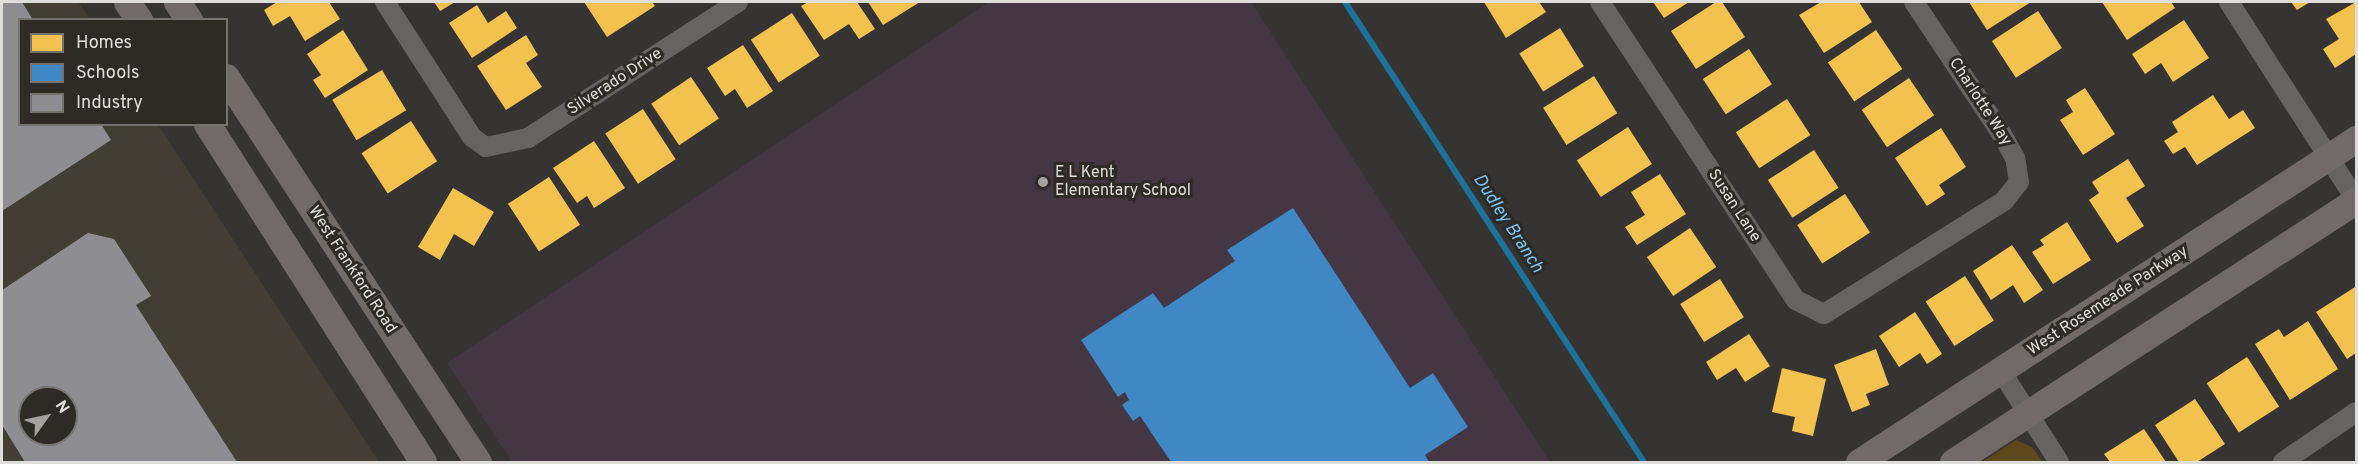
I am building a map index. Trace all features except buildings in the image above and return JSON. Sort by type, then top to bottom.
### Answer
[{"type":"main road","points":[[127,2],[138,18]]},
{"type":"main road","points":[[177,2],[188,18]]},
{"type":"main road","name":"West Frankford Road","points":[[228,80],[478,462]]},
{"type":"main road","points":[[208,126],[423,462]]},
{"type":"main road","name":"West Rosemeade Parkway","points":[[1859,462],[2356,140]]},
{"type":"main road","points":[[1953,462],[2356,200]]},
{"type":"street","name":"Silverado Drive","points":[[385,2],[472,137],[486,147],[528,138],[709,9],[738,2]]},
{"type":"street","name":"Susan Lane","points":[[1600,2],[1796,300],[1810,312],[1835,312],[1908,263]]},
{"type":"street","name":"Charlotte Way","points":[[1908,263],[2004,201],[2019,182],[2015,159],[2001,133],[1914,2]]},
{"type":"street","points":[[2229,2],[2331,157],[2356,200]]},
{"type":"street","points":[[2001,371],[2060,462]]},
{"type":"street","points":[[2283,462],[2356,412]]},
{"type":"shaded area","points":[[2,2],[78,2],[89,18],[18,18],[18,126],[159,126],[379,462],[2,462]]},
{"type":"shaded area","name":"E L Kent Elementary School","points":[[989,2],[1251,2],[1550,462],[512,462],[447,363]]},
{"type":"shaded area","points":[[2016,440],[2032,447],[2043,462],[1982,462]]},
{"type":"waterway","name":"Dudley Branch","points":[[1345,2],[1644,462]]},
{"type":"place","name":"E L Kent Elementary School","points":[[1043,182]]}]
